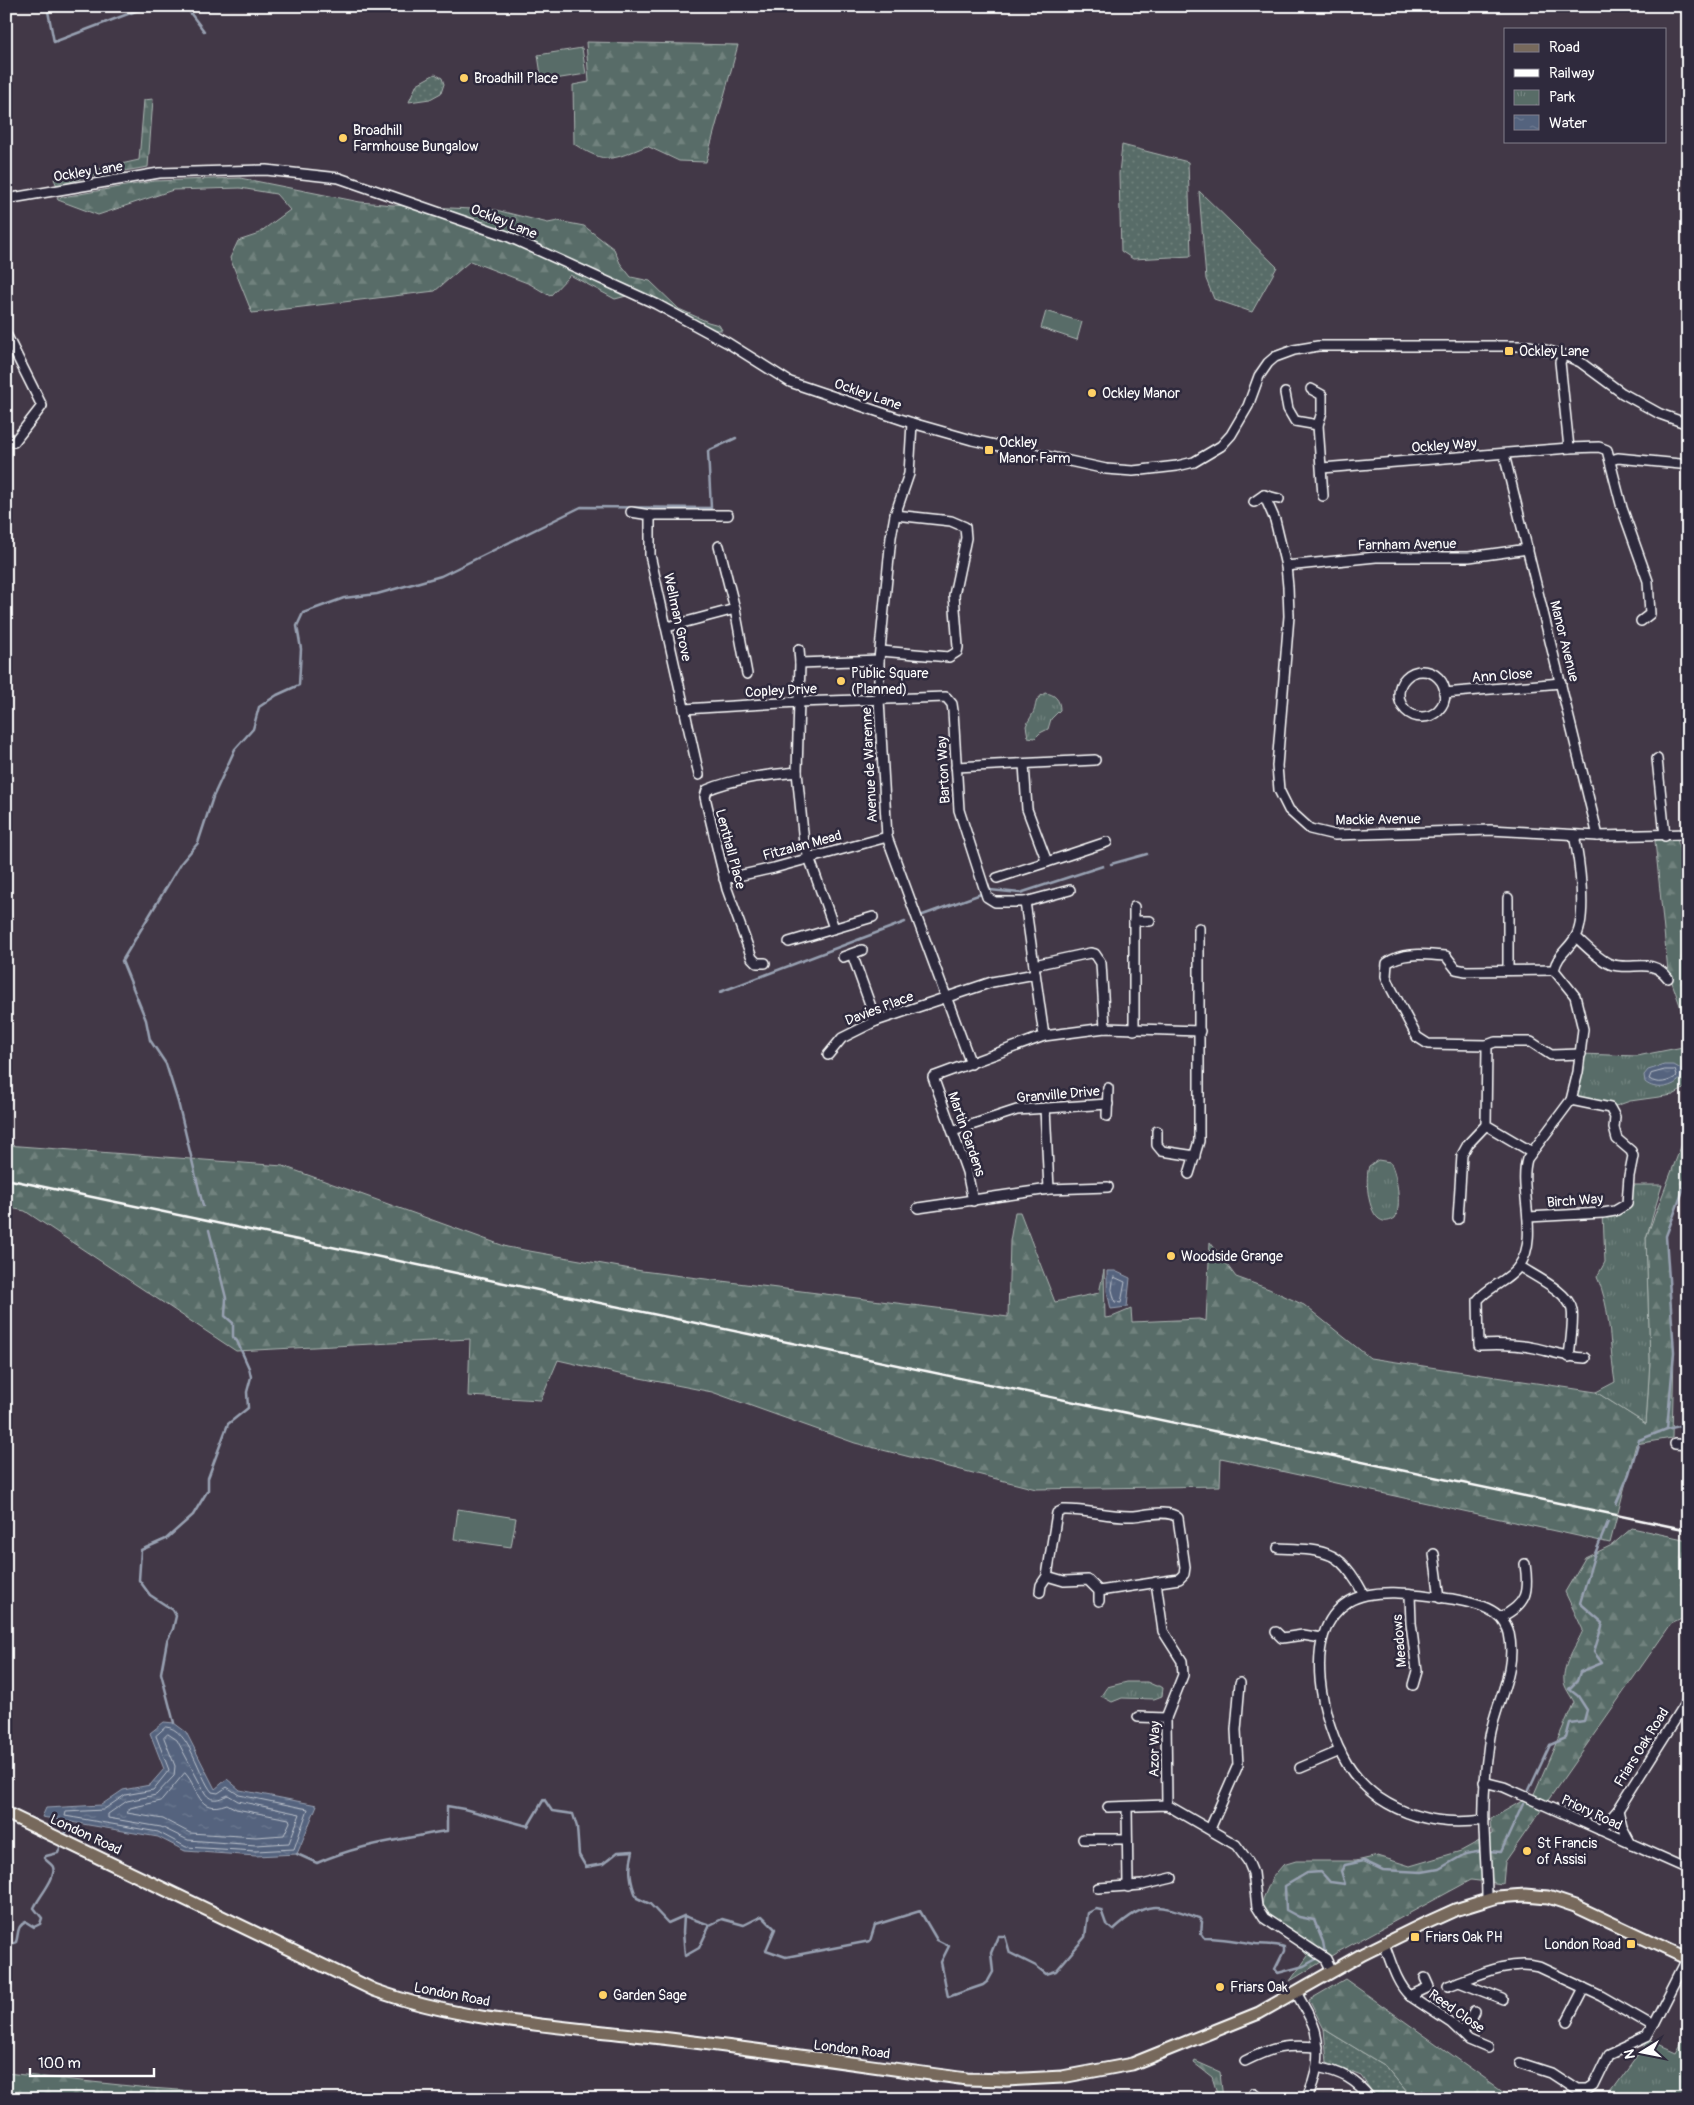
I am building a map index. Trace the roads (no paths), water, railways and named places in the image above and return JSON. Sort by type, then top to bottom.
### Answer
[{"type":"main road","name":"London Road","points":[[6,1813],[367,1987],[413,2003],[454,2012],[509,2020],[669,2039],[967,2079],[1062,2078],[1132,2064],[1259,2013],[1384,1944],[1455,1910],[1487,1900],[1525,1895],[1548,1897],[1575,1906],[1687,1959]]},
{"type":"street","name":"Ockley Lane","points":[[6,199],[159,173],[266,170],[339,178],[451,215],[507,236],[656,304],[728,343],[790,382],[912,423],[972,440],[1106,469],[1133,471],[1194,462],[1221,446],[1248,406],[1258,376],[1268,362],[1275,357],[1294,350],[1318,346],[1530,346],[1564,355],[1580,362],[1629,398],[1660,414],[1688,424]]},
{"type":"street","points":[[6,334],[42,406],[14,442]]},
{"type":"street","points":[[1564,355],[1560,362],[1569,448]]},
{"type":"street","points":[[1311,389],[1322,395],[1322,412],[1318,425],[1323,496]]},
{"type":"street","points":[[1285,393],[1288,409],[1295,421],[1318,425]]},
{"type":"street","name":"Avenue de Warenne","points":[[912,423],[910,474],[894,515],[880,655],[879,700],[887,837],[971,1064]]},
{"type":"street","name":"Ockley Way","points":[[1322,468],[1599,447],[1607,450],[1611,460]]},
{"type":"street","name":"Manor Avenue","points":[[1504,454],[1598,836]]},
{"type":"street","points":[[1641,621],[1650,614],[1648,581],[1622,508],[1611,460],[1618,458],[1680,464]]},
{"type":"street","points":[[1254,502],[1264,495],[1279,499]]},
{"type":"street","name":"Mackie Avenue","points":[[1264,495],[1275,520],[1286,566],[1289,616],[1277,766],[1279,790],[1290,810],[1310,829],[1335,835],[1490,830],[1598,836],[1688,834]]},
{"type":"street","points":[[631,512],[650,515],[728,515]]},
{"type":"street","name":"Wellman Grove","points":[[650,515],[650,555],[699,776]]},
{"type":"street","points":[[800,664],[880,655],[949,657],[957,652],[954,595],[966,538],[965,527],[951,521],[894,515]]},
{"type":"street","points":[[719,546],[735,609],[747,674]]},
{"type":"street","name":"Farnham Avenue","points":[[1286,566],[1376,557],[1469,557],[1528,549]]},
{"type":"street","points":[[667,627],[735,609]]},
{"type":"street","points":[[799,649],[797,772],[804,843],[834,928]]},
{"type":"street","points":[[1420,671],[1434,674],[1443,686],[1444,693],[1440,708],[1435,713],[1420,717],[1406,711],[1399,697],[1402,682],[1413,673],[1420,671]]},
{"type":"street","name":"Ann Close","points":[[1444,693],[1561,683]]},
{"type":"street","name":"Barton Way","points":[[879,700],[946,697],[952,704],[959,810],[988,897],[995,902],[1026,902],[1070,890]]},
{"type":"street","name":"Copley Drive","points":[[684,709],[798,702],[879,700]]},
{"type":"street","points":[[1658,759],[1665,836]]},
{"type":"street","points":[[956,766],[1095,760]]},
{"type":"street","points":[[1024,764],[1027,808],[1047,862]]},
{"type":"street","name":"Lenthall Place","points":[[765,963],[757,963],[752,958],[724,879],[705,802],[707,790],[761,776],[797,772]]},
{"type":"street","points":[[1574,835],[1581,882],[1580,919],[1576,937],[1556,959],[1554,970],[1574,996],[1582,1029],[1581,1054],[1571,1100],[1532,1152],[1525,1167],[1528,1217],[1526,1250],[1519,1266],[1510,1277],[1482,1295],[1478,1300],[1479,1345],[1511,1344],[1569,1357],[1585,1358]]},
{"type":"street","name":"Fitzalan Mead","points":[[724,879],[774,868],[887,837]]},
{"type":"street","points":[[997,878],[1106,842]]},
{"type":"street","points":[[1508,898],[1508,970]]},
{"type":"street","points":[[1026,902],[1044,1036]]},
{"type":"street","points":[[1134,907],[1134,1030]]},
{"type":"street","points":[[788,942],[873,917]]},
{"type":"street","points":[[1134,921],[1150,921]]},
{"type":"street","points":[[1189,1174],[1200,1142],[1199,928]]},
{"type":"street","points":[[1576,937],[1611,964],[1655,966],[1662,970],[1668,978]]},
{"type":"street","points":[[843,958],[862,950]]},
{"type":"street","points":[[1034,965],[1090,953],[1095,954],[1101,964],[1105,1028]]},
{"type":"street","points":[[852,954],[876,1022]]},
{"type":"street","points":[[1554,970],[1481,971],[1456,969],[1446,956],[1426,955],[1401,956],[1392,960],[1387,963],[1386,976],[1417,1038],[1428,1044],[1487,1045],[1495,1042],[1531,1042],[1551,1055],[1581,1054]]},
{"type":"street","name":"Davies Place","points":[[828,1055],[842,1038],[851,1032],[876,1022],[992,982],[1035,974]]},
{"type":"street","points":[[971,1064],[1044,1036],[1105,1028],[1200,1031]]},
{"type":"street","points":[[1458,1219],[1462,1155],[1468,1144],[1486,1126],[1487,1045]]},
{"type":"street","name":"Martin Gardens","points":[[971,1064],[933,1077],[967,1172],[973,1201]]},
{"type":"street","points":[[1107,1116],[1108,1088]]},
{"type":"street","name":"Birch Way","points":[[1528,1217],[1603,1213],[1615,1211],[1627,1204],[1629,1176],[1634,1156],[1617,1139],[1614,1128],[1614,1112],[1610,1108],[1571,1100]]},
{"type":"street","name":"Granville Drive","points":[[953,1131],[1017,1110],[1108,1104]]},
{"type":"street","points":[[1045,1108],[1049,1189]]},
{"type":"street","points":[[1486,1126],[1532,1152]]},
{"type":"street","points":[[1157,1131],[1157,1145],[1162,1151],[1195,1156]]},
{"type":"street","points":[[918,1208],[1049,1189],[1108,1187]]},
{"type":"street","points":[[1519,1266],[1566,1298],[1572,1310],[1569,1357]]},
{"type":"street","points":[[1675,1444],[1688,1445]]},
{"type":"street","points":[[1040,1592],[1047,1576],[1057,1514],[1063,1510],[1129,1516],[1167,1514],[1178,1518],[1185,1567],[1184,1574],[1179,1579],[1099,1591]]},
{"type":"street","points":[[1278,1548],[1309,1550],[1333,1556],[1351,1573],[1364,1595]]},
{"type":"street","points":[[1434,1554],[1440,1598]]},
{"type":"street","points":[[1501,1617],[1517,1609],[1526,1595],[1527,1577],[1525,1564]]},
{"type":"street","points":[[1047,1576],[1064,1581],[1088,1580],[1099,1591],[1099,1601]]},
{"type":"street","name":"Azor Way","points":[[1156,1582],[1163,1631],[1182,1661],[1183,1675],[1166,1718],[1167,1805]]},
{"type":"street","points":[[1484,1820],[1447,1822],[1427,1819],[1402,1811],[1379,1798],[1355,1776],[1340,1751],[1326,1713],[1320,1675],[1320,1647],[1322,1638],[1329,1621],[1347,1602],[1364,1595],[1389,1593],[1473,1602],[1495,1612],[1501,1617],[1508,1630],[1512,1652],[1508,1676],[1489,1742],[1484,1782],[1487,1900]]},
{"type":"street","name":"Meadows","points":[[1410,1595],[1411,1623],[1417,1672],[1413,1685]]},
{"type":"street","points":[[1276,1632],[1282,1638],[1303,1635],[1322,1638]]},
{"type":"street","points":[[1210,1829],[1238,1765],[1236,1730],[1240,1683]]},
{"type":"street","name":"Friars Oak Road","points":[[1600,1830],[1618,1810],[1688,1699]]},
{"type":"street","points":[[1138,1717],[1166,1718]]},
{"type":"street","points":[[1300,1768],[1340,1751]]},
{"type":"street","name":"Priory Road","points":[[1484,1782],[1504,1787],[1688,1869]]},
{"type":"street","points":[[1108,1807],[1167,1805],[1236,1845],[1248,1861],[1253,1873],[1257,1907],[1264,1918],[1321,1956],[1330,1965],[1332,1971]]},
{"type":"street","points":[[1127,1807],[1128,1887]]},
{"type":"street","points":[[1618,1810],[1622,1827],[1631,1844]]},
{"type":"street","points":[[1083,1839],[1127,1838]]},
{"type":"street","points":[[1098,1888],[1128,1887],[1172,1878]]},
{"type":"street","name":"Reed Close","points":[[1384,1944],[1405,1991],[1460,2031],[1469,2040],[1488,2048]]},
{"type":"street","points":[[1520,2063],[1551,2074],[1578,2090],[1586,2090],[1593,2086],[1608,2055],[1647,2037],[1687,1959]]},
{"type":"street","points":[[1448,1986],[1499,1968],[1530,1965],[1539,1967],[1584,1988],[1653,2026]]},
{"type":"street","name":"Reed Close","points":[[1410,1996],[1429,1987],[1425,1978]]},
{"type":"street","points":[[1460,1982],[1503,1998]]},
{"type":"street","points":[[1568,2021],[1584,1988]]},
{"type":"street","points":[[1296,1992],[1315,2029],[1318,2048],[1313,2087],[1306,2099]]},
{"type":"street","points":[[1460,2031],[1467,2026],[1474,2012]]},
{"type":"street","points":[[1245,2061],[1266,2050],[1279,2047],[1318,2048]]},
{"type":"street","points":[[1317,2066],[1338,2072],[1354,2080],[1371,2099]]},
{"type":"water","points":[[1664,1065],[1674,1065],[1681,1069],[1682,1077],[1679,1081],[1664,1087],[1654,1087],[1645,1082],[1644,1075],[1648,1070]]},
{"type":"water","points":[[1107,1271],[1115,1271],[1130,1278],[1127,1307],[1111,1309],[1107,1291]]},
{"type":"water","points":[[164,1722],[174,1723],[186,1732],[215,1789],[227,1779],[240,1790],[317,1805],[297,1854],[256,1856],[185,1851],[158,1837],[42,1817],[46,1808],[101,1805],[123,1790],[150,1785],[164,1769],[150,1733]]},
{"type":"waterway","points":[[47,6],[54,42],[149,6]]},
{"type":"waterway","points":[[185,6],[204,31]]},
{"type":"waterway","points":[[203,1206],[178,1102],[166,1064],[150,1040],[146,1020],[122,961],[181,863],[198,843],[213,797],[235,749],[253,729],[259,707],[277,695],[299,685],[301,649],[297,626],[303,613],[344,598],[377,594],[441,576],[581,507],[711,508],[708,451],[736,438]]},
{"type":"waterway","points":[[1111,864],[1147,854]]},
{"type":"waterway","points":[[990,890],[1020,893],[1103,866]]},
{"type":"waterway","points":[[920,916],[981,894]]},
{"type":"waterway","points":[[720,992],[905,922]]},
{"type":"waterway","points":[[1667,1429],[1674,1352],[1666,1236],[1688,1177]]},
{"type":"waterway","points":[[174,1723],[161,1673],[167,1641],[173,1629],[176,1616],[173,1610],[150,1595],[139,1580],[141,1550],[166,1539],[193,1515],[208,1490],[208,1478],[228,1424],[248,1408],[247,1392],[251,1377],[237,1341],[233,1337],[233,1323],[225,1316],[226,1298],[209,1230]]},
{"type":"waterway","points":[[1616,1504],[1629,1474],[1639,1440],[1667,1429],[1688,1424]]},
{"type":"waterway","points":[[1529,1790],[1550,1745],[1566,1738],[1570,1723],[1584,1721],[1587,1710],[1578,1696],[1569,1689],[1577,1681],[1580,1672],[1602,1663],[1594,1652],[1603,1623],[1580,1603],[1594,1556],[1608,1522]]},
{"type":"waterway","points":[[297,1854],[317,1863],[364,1847],[447,1831],[447,1806],[528,1826],[544,1799],[552,1811],[573,1814],[577,1827],[579,1855],[586,1867],[603,1864],[618,1852],[633,1851],[630,1875],[637,1898],[650,1904],[668,1923],[684,1916],[710,1925]]},
{"type":"waterway","points":[[1488,1851],[1501,1852],[1523,1804]]},
{"type":"waterway","points":[[64,1838],[69,1823]]},
{"type":"waterway","points":[[6,1947],[16,1942],[19,1928],[23,1924],[26,1922],[34,1927],[40,1924],[42,1918],[34,1908],[50,1882],[53,1871],[52,1866],[44,1858],[58,1853],[62,1843]]},
{"type":"waterway","points":[[1323,1955],[1325,1953],[1323,1942],[1314,1920],[1299,1917],[1286,1910],[1285,1886],[1307,1873],[1321,1872],[1330,1882],[1345,1884],[1341,1871],[1345,1865],[1364,1861],[1383,1870],[1422,1872],[1439,1869],[1465,1854],[1483,1851]]},
{"type":"waterway","points":[[684,1916],[685,1956],[699,1948],[710,1925],[722,1919],[744,1925],[762,1916],[775,1929],[766,1950],[786,1957],[870,1941],[875,1925],[920,1911],[937,1940],[949,1946],[941,1962],[948,1997],[983,1985],[988,1981],[993,1972],[991,1953],[998,1936],[1005,1936],[1010,1953],[1036,1966],[1046,1974],[1056,1971],[1085,1937],[1088,1913],[1096,1909],[1101,1910],[1106,1924],[1113,1930],[1135,1913],[1153,1907],[1163,1907],[1199,1918],[1202,1922],[1201,1934],[1204,1938],[1284,1947],[1284,1951],[1275,1969],[1278,1973],[1304,1966],[1318,1958]]},
{"type":"railway","points":[[6,1179],[1688,1530]]},
{"type":"place","name":"Broadhill Place","points":[[464,78]]},
{"type":"place","name":"Broadhill Farmhouse Bungalow","points":[[343,138]]},
{"type":"place","name":"Ockley Lane","points":[[1509,351]]},
{"type":"place","name":"Ockley Manor","points":[[1092,393]]},
{"type":"place","name":"Ockley Manor Farm","points":[[989,450]]},
{"type":"place","name":"Public Square (Planned)","points":[[841,681]]},
{"type":"place","name":"Woodside Grange","points":[[1171,1256]]},
{"type":"place","name":"St Francis of Assisi","points":[[1527,1851]]},
{"type":"place","name":"Friars Oak PH","points":[[1415,1937]]},
{"type":"place","name":"London Road","points":[[1631,1944]]},
{"type":"place","name":"Friars Oak","points":[[1220,1987]]},
{"type":"place","name":"Garden Sage","points":[[603,1995]]}]
